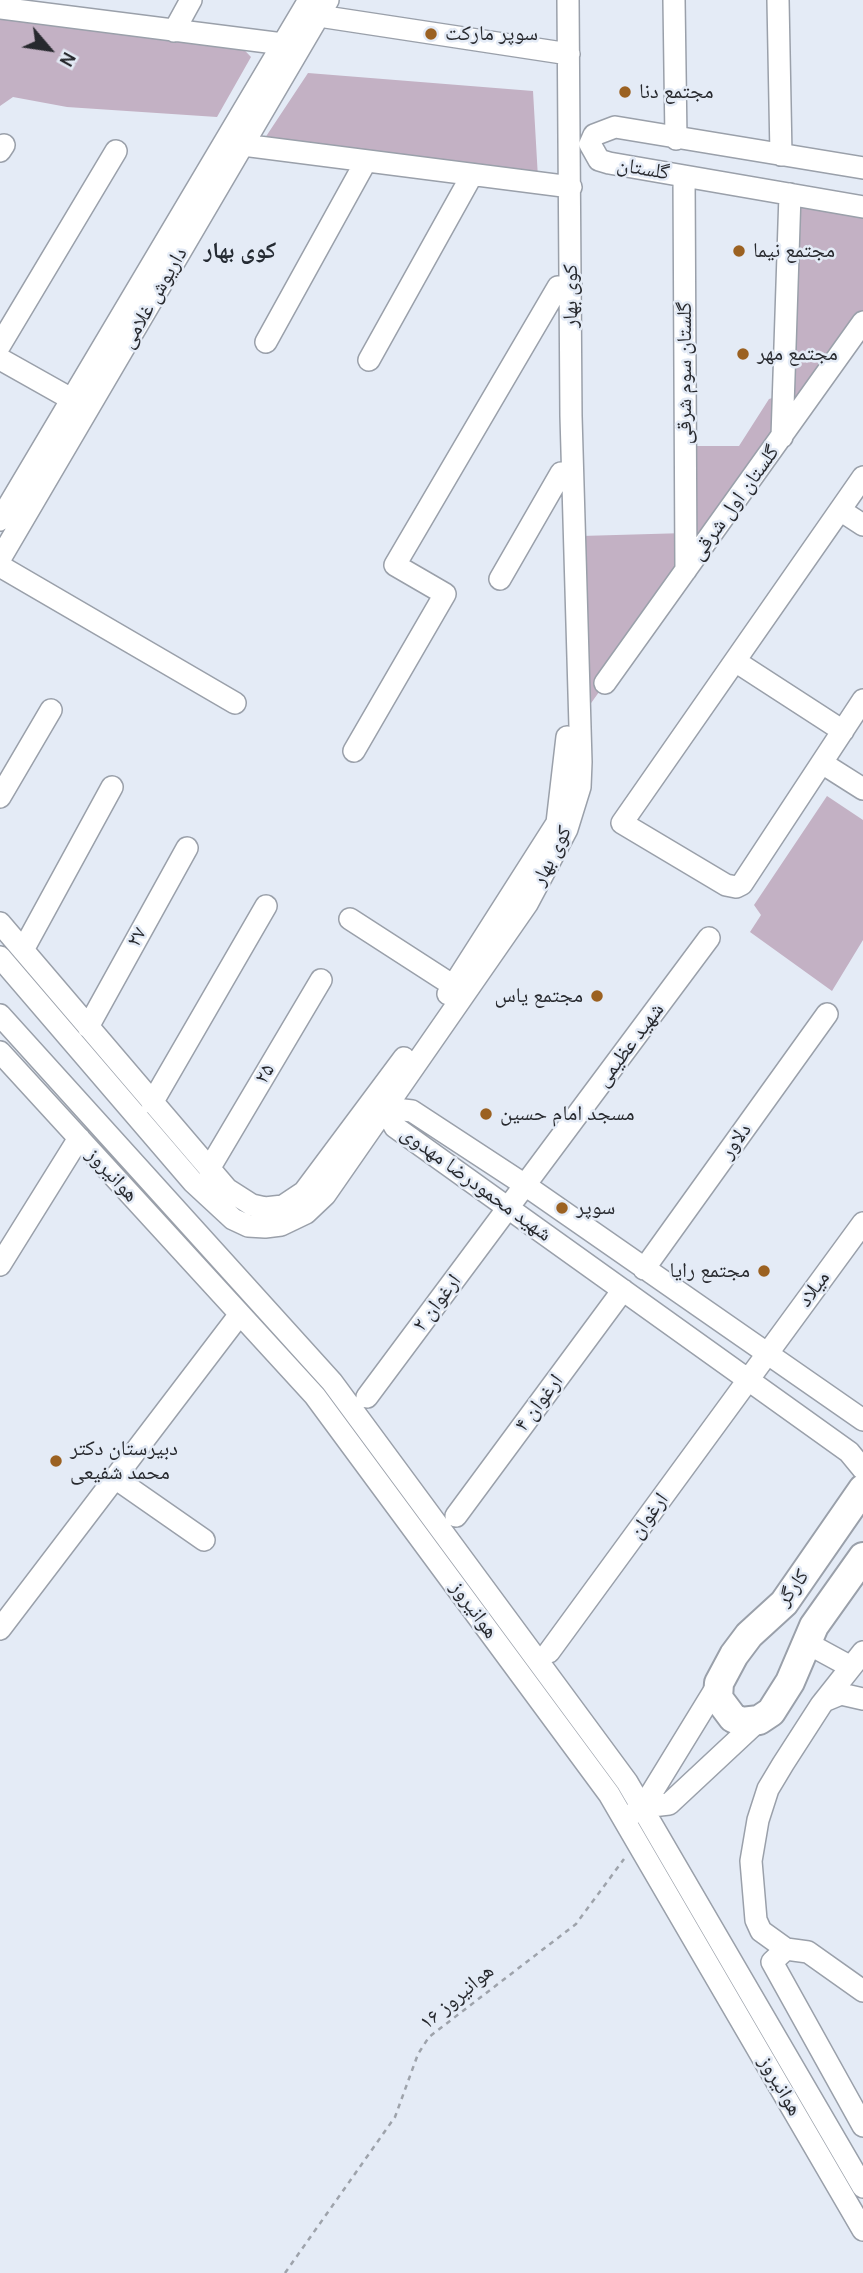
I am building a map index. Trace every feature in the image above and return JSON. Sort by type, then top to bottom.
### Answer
[{"type":"main road","name":"کارگر","points":[[719,1683],[743,1643],[784,1603],[863,1489]]},
{"type":"main road","name":"کارگر","points":[[759,1720],[780,1700],[805,1642],[863,1557]]},
{"type":"main road","points":[[719,1683],[718,1698],[733,1718],[742,1722],[759,1720]]},
{"type":"street","points":[[174,30],[191,0]]},
{"type":"street","name":"کوی بهار","points":[[555,0],[563,54]]},
{"type":"street","name":"کوی بهار","points":[[460,989],[557,823],[568,753],[561,473],[566,187],[563,54],[568,0]]},
{"type":"street","points":[[674,0],[676,139]]},
{"type":"street","points":[[778,0],[781,155]]},
{"type":"street","points":[[319,5],[563,54]]},
{"type":"street","name":"داریوش غلامی","points":[[0,559],[189,220],[283,44],[319,5]]},
{"type":"street","name":"داریوش غلامی","points":[[0,520],[73,400],[189,220],[243,145],[319,5]]},
{"type":"street","points":[[0,8],[76,9],[174,30],[283,44]]},
{"type":"street","name":"گلستان","points":[[863,168],[615,127],[605,128],[594,135],[590,144],[598,160],[863,207]]},
{"type":"street","points":[[243,145],[566,187]]},
{"type":"street","points":[[0,345],[116,151]]},
{"type":"street","points":[[266,342],[366,161]]},
{"type":"street","points":[[369,360],[472,175]]},
{"type":"street","name":"گلستان سوم شرقی","points":[[684,176],[687,570]]},
{"type":"street","points":[[782,437],[790,194]]},
{"type":"street","points":[[354,751],[445,594],[394,565],[565,286]]},
{"type":"street","name":"کوی بهار","points":[[0,957],[193,1182],[233,1219],[248,1226],[281,1225],[306,1213],[338,1178],[382,1102],[460,989],[527,904],[558,850],[579,787],[565,286]]},
{"type":"street","name":"گلستان اول شرقی","points":[[605,683],[863,322]]},
{"type":"street","points":[[0,359],[73,400]]},
{"type":"street","points":[[500,579],[561,473]]},
{"type":"street","points":[[863,477],[622,823],[726,885],[736,887],[746,880],[863,700]]},
{"type":"street","points":[[840,510],[863,525]]},
{"type":"street","points":[[0,566],[235,703]]},
{"type":"street","points":[[735,661],[843,731]]},
{"type":"street","points":[[0,796],[51,710]]},
{"type":"street","points":[[822,763],[863,789]]},
{"type":"street","points":[[23,950],[112,787]]},
{"type":"street","name":"۲۷","points":[[88,1027],[187,848]]},
{"type":"street","points":[[152,1102],[266,906]]},
{"type":"street","points":[[350,919],[460,989]]},
{"type":"street","name":"کوی بهار","points":[[0,923],[209,1169],[227,1189],[244,1202],[265,1208],[282,1206],[304,1192],[382,1102]]},
{"type":"street","name":"شهید عظیمی","points":[[507,1208],[709,938]]},
{"type":"street","name":"۲۵","points":[[209,1169],[321,980]]},
{"type":"street","name":"دلاور","points":[[644,1269],[827,1014]]},
{"type":"street","name":"هوانیروز","points":[[0,1015],[332,1382],[643,1807],[863,2230]]},
{"type":"street","name":"هوانیروز","points":[[0,1052],[315,1395],[609,1794],[636,1842],[863,2187]]},
{"type":"street","points":[[33,1087],[50,1071]]},
{"type":"street","name":"شهید محمودرضا مهدوی","points":[[382,1102],[412,1111],[525,1185],[863,1420]]},
{"type":"street","name":"شهید محمودرضا مهدوی","points":[[382,1102],[395,1127],[849,1452],[863,1469]]},
{"type":"street","points":[[0,1265],[79,1138]]},
{"type":"street","name":"ارغوان ۲","points":[[367,1397],[507,1208]]},
{"type":"street","name":"میلاد","points":[[748,1380],[863,1223]]},
{"type":"street","points":[[188,1258],[206,1243]]},
{"type":"street","name":"ارغوان ۴","points":[[456,1516],[623,1290]]},
{"type":"street","points":[[0,1629],[240,1314]]},
{"type":"street","name":"ارغوان","points":[[549,1652],[748,1380]]},
{"type":"street","points":[[347,1439],[366,1427]]},
{"type":"street","points":[[115,1478],[204,1540]]},
{"type":"street","points":[[805,1642],[857,1660],[824,1701],[768,1789],[758,1819],[751,1861],[754,1906],[761,1931],[779,1955],[863,2126]]},
{"type":"street","points":[[624,1820],[643,1807],[719,1683]]},
{"type":"street","points":[[824,1701],[841,1694],[863,1699]]},
{"type":"street","points":[[643,1807],[668,1804],[759,1720]]},
{"type":"street","points":[[779,1955],[808,1952],[863,1991]]},
{"type":"path","name":"هوانیروز ۱۶","points":[[285,2273],[396,2117],[418,2054],[429,2037],[585,1915],[636,1842]]},
{"type":"shaded area","points":[[0,1],[229,34],[251,57],[217,117],[67,107],[13,97],[0,106]]},
{"type":"shaded area","points":[[308,73],[533,91],[538,178],[263,141]]},
{"type":"shaded area","points":[[790,194],[863,207],[863,322],[584,713],[581,536],[686,533],[686,446],[739,446],[769,399],[779,396]]},
{"type":"shaded area","points":[[827,796],[863,820],[863,940],[832,991],[750,932],[761,915],[754,905]]},
{"type":"place","name":"سوپر مارکت","points":[[431,34]]},
{"type":"place","name":"مجتمع دنا","points":[[625,92]]},
{"type":"place","name":"مجتمع نیما","points":[[739,251]]},
{"type":"place","name":"مجتمع مهر","points":[[743,354]]},
{"type":"place","name":"مجتمع یاس","points":[[597,996]]},
{"type":"place","name":"مسجد امام حسین","points":[[486,1114]]},
{"type":"place","name":"سوپر","points":[[562,1208]]},
{"type":"place","name":"مجتمع رایا","points":[[764,1271]]},
{"type":"place","name":"دبیرستان دکتر محمد شفیعی","points":[[56,1461]]},
{"type":"district","name":"کوی بهار","points":[[240,251]]}]
